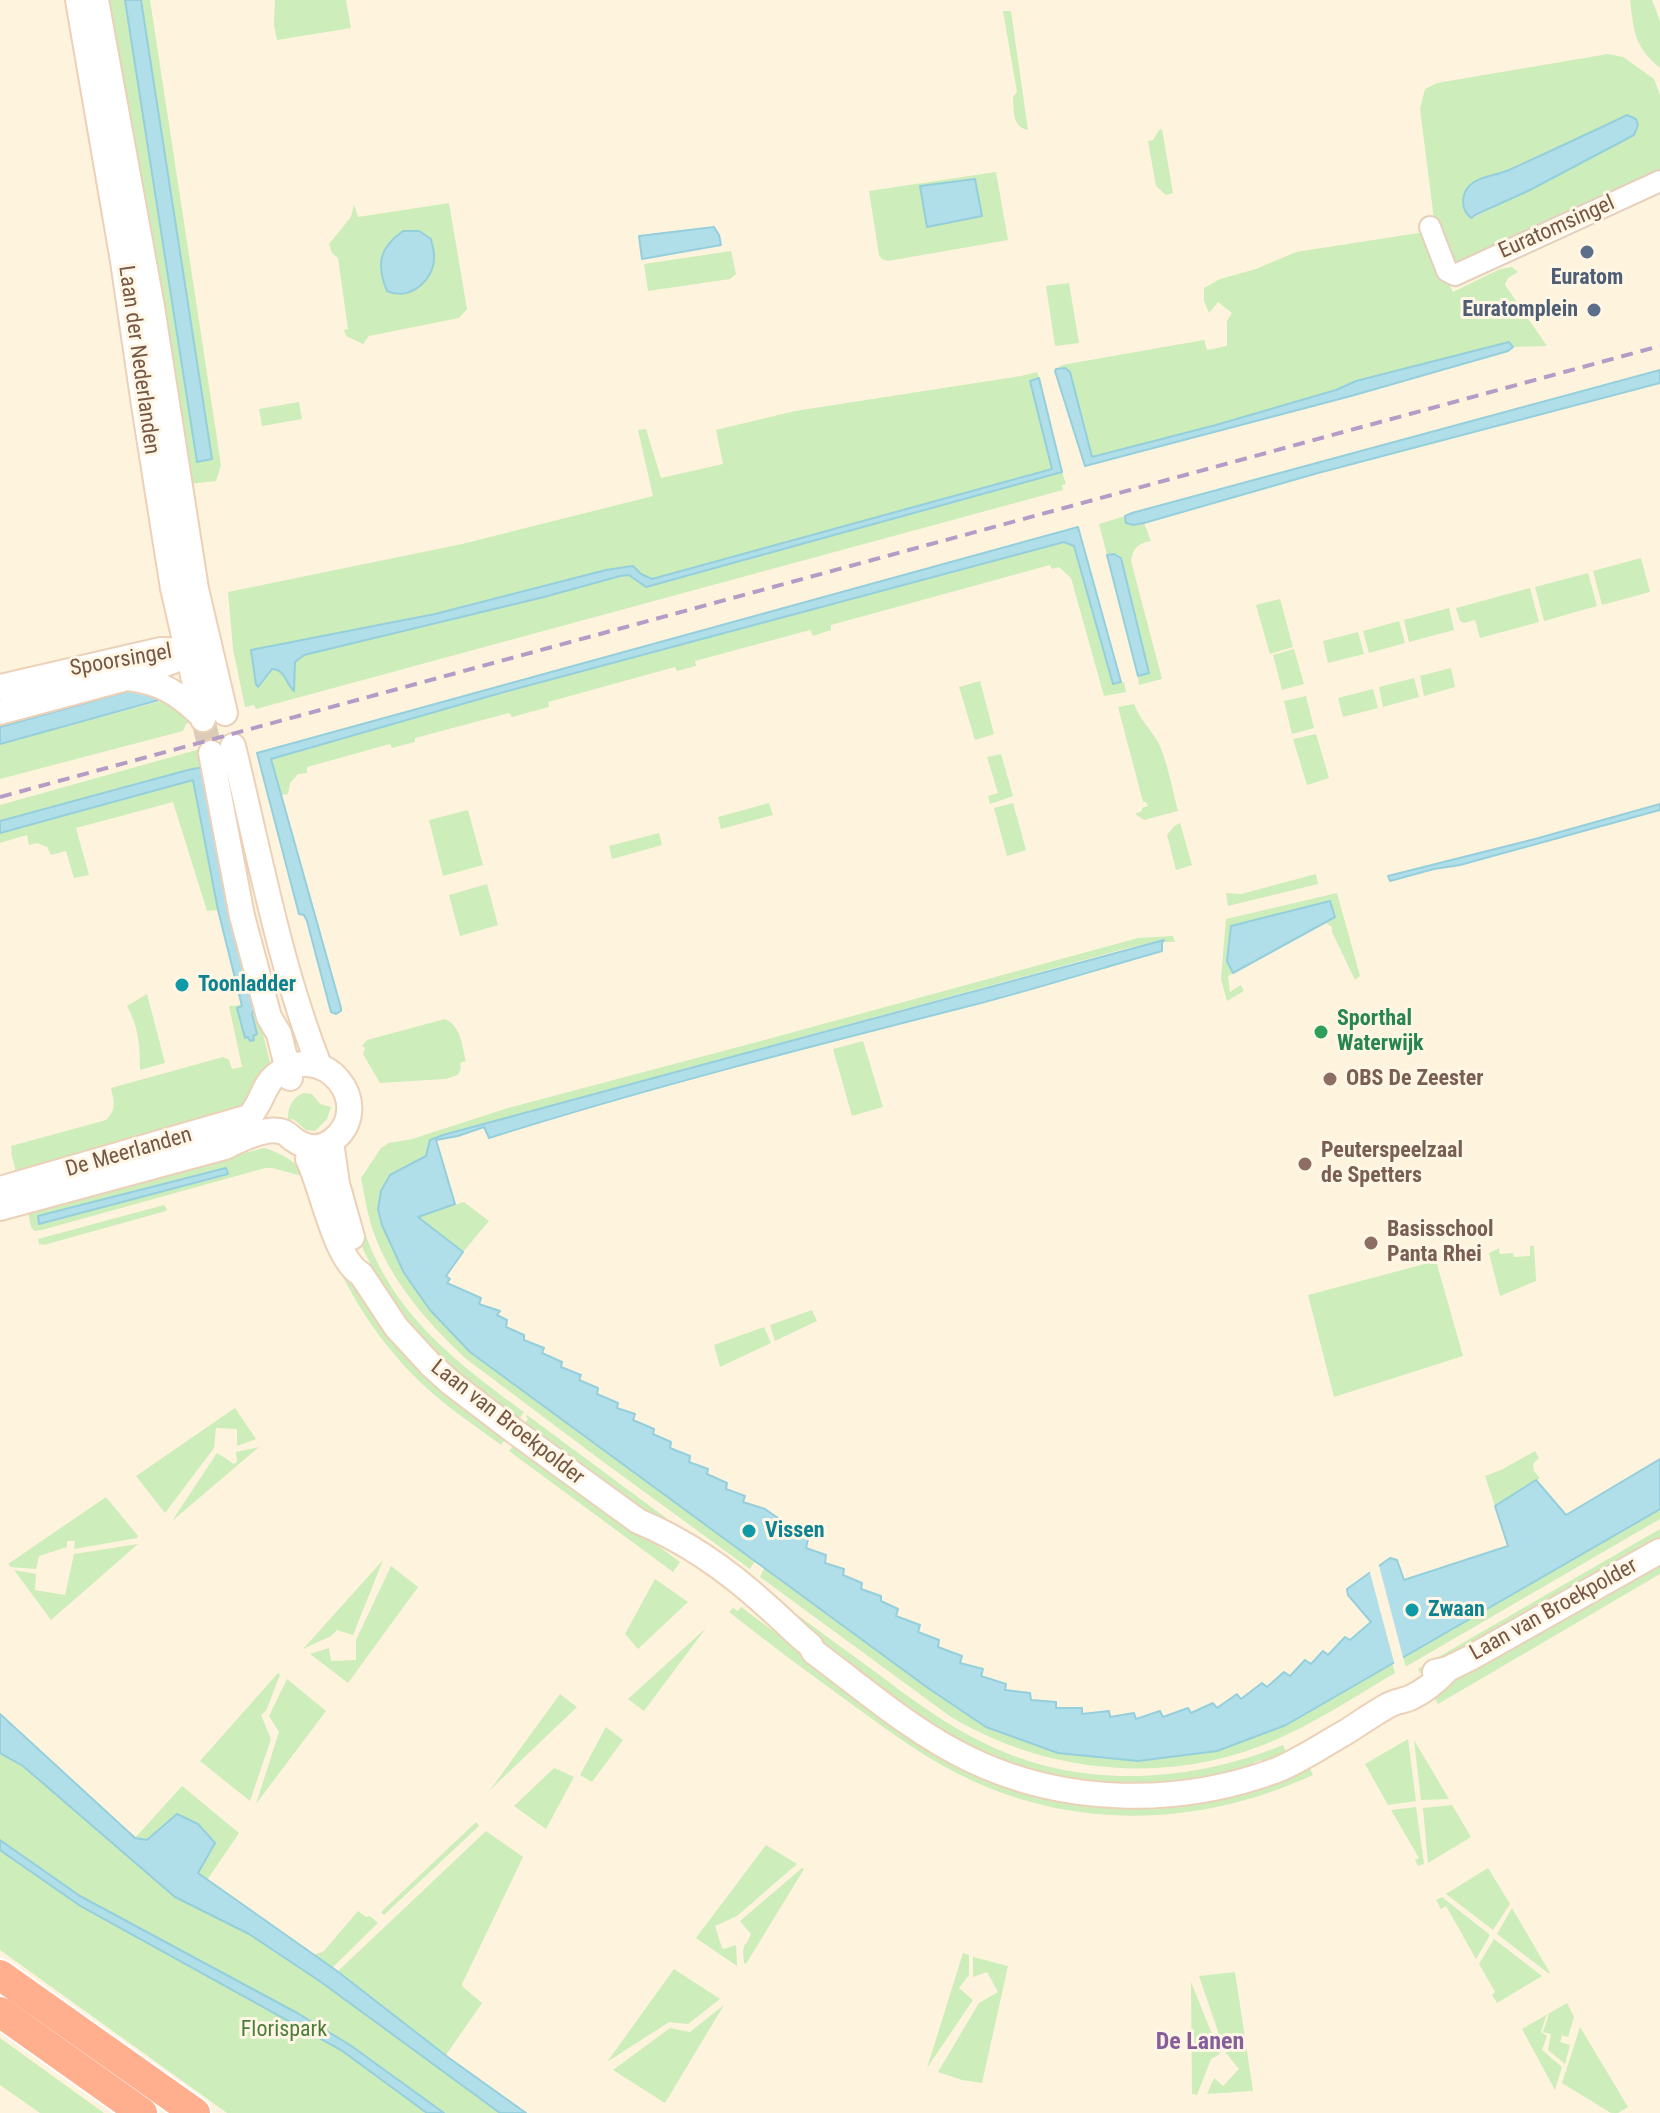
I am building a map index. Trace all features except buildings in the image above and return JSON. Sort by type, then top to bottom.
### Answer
[{"type":"highway","points":[[0,1975],[195,2113]]},
{"type":"highway","points":[[0,2012],[142,2113]]},
{"type":"main road","name":"Laan der Nederlanden","points":[[78,0],[123,261],[144,405],[185,588],[216,678],[210,716]]},
{"type":"main road","name":"Laan der Nederlanden","points":[[96,0],[152,307],[185,588]]},
{"type":"main road","points":[[185,588],[195,633],[188,651],[210,716]]},
{"type":"main road","points":[[135,654],[166,625],[185,588]]},
{"type":"main road","name":"Spoorsingel","points":[[0,687],[135,654],[161,650],[188,651]]},
{"type":"main road","points":[[188,651],[202,659],[216,678]]},
{"type":"main road","name":"Spoorsingel","points":[[0,712],[127,678],[173,661],[188,651]]},
{"type":"main road","points":[[127,678],[150,681],[171,690],[210,716]]},
{"type":"main road","points":[[222,750],[275,921],[304,1028],[319,1065],[342,1083],[348,1096],[348,1116],[332,1148],[308,1159],[294,1155],[274,1136],[269,1124],[270,1106],[285,1074],[279,1034],[269,1017],[242,916],[222,750]]},
{"type":"main road","points":[[285,1074],[301,1063],[319,1065]]},
{"type":"main road","points":[[285,1074],[315,1077],[340,1096],[348,1096]]},
{"type":"main road","name":"De Meerlanden","points":[[0,1189],[249,1117],[265,1089],[285,1074]]},
{"type":"main road","points":[[274,1136],[285,1132],[310,1148],[332,1148],[344,1146],[366,1122]]},
{"type":"main road","name":"De Meerlanden","points":[[0,1208],[225,1147],[239,1140],[274,1136]]},
{"type":"main road","name":"Laan van Broekpolder","points":[[332,1148],[341,1201],[362,1263],[361,1274]]},
{"type":"main road","name":"Laan van Broekpolder","points":[[308,1159],[336,1237],[352,1269],[361,1274],[412,1347],[451,1383],[638,1521],[707,1558],[768,1606],[814,1652],[933,1738],[970,1759],[1049,1787],[1086,1794],[1165,1795],[1203,1790],[1277,1770],[1389,1705],[1425,1689],[1448,1669],[1660,1551]]},
{"type":"street","name":"Euratomsingel","points":[[1430,227],[1447,271],[1455,275],[1660,181]]},
{"type":"green space","points":[[106,0],[125,0],[198,462],[212,458],[141,0],[150,0],[221,465],[216,481],[189,484]]},
{"type":"green space","points":[[275,0],[346,0],[351,28],[277,40]]},
{"type":"green space","points":[[1630,0],[1652,0],[1660,21],[1660,68],[1640,45]]},
{"type":"green space","points":[[1003,11],[1011,11],[1028,130],[1019,126],[1014,113],[1013,97],[1017,92]]},
{"type":"green space","points":[[1608,54],[1623,57],[1654,79],[1660,95],[1660,173],[1516,234],[1459,262],[1450,258],[1434,219],[1420,109],[1425,89],[1437,83]],"holes":[[[1634,135],[1472,218],[1473,182],[1578,139]]]},
{"type":"green space","points":[[1162,129],[1173,193],[1166,195],[1156,186],[1148,141],[1153,140]]},
{"type":"green space","points":[[996,172],[1008,240],[888,261],[879,255],[869,191]]},
{"type":"green space","points":[[449,203],[467,309],[459,318],[369,336],[363,344],[346,336],[344,330],[348,329],[338,258],[329,244],[351,217],[354,204],[358,217]]},
{"type":"green space","points":[[1425,232],[1453,292],[1500,269],[1512,267],[1518,272],[1508,278],[1505,285],[1547,346],[1513,347],[1509,342],[1496,345],[1356,381],[1336,390],[1216,425],[1091,458],[1065,368],[1056,369],[1062,365],[1204,340],[1207,350],[1227,346],[1227,321],[1232,313],[1218,302],[1209,313],[1204,301],[1204,288],[1220,279],[1256,269],[1296,252]]},
{"type":"green space","points":[[731,251],[736,274],[730,279],[648,291],[644,264]]},
{"type":"green space","points":[[1069,283],[1079,343],[1055,346],[1046,286]]},
{"type":"green space","points":[[1037,372],[1039,378],[1030,381],[1053,469],[651,579],[632,567],[606,570],[435,614],[251,650],[258,686],[272,669],[283,674],[293,691],[295,662],[304,655],[620,576],[629,575],[646,587],[1062,472],[1066,484],[1062,485],[1063,490],[256,709],[254,705],[245,707],[233,649],[228,592],[462,544],[653,496],[638,430],[646,429],[661,478],[723,464],[716,430],[795,411]]},
{"type":"green space","points":[[299,402],[302,419],[262,426],[259,409]]},
{"type":"green space","points":[[1125,516],[1126,524],[1144,523],[1151,541],[1137,547],[1131,561],[1162,679],[1139,685],[1138,677],[1149,673],[1121,558],[1114,554],[1107,555],[1099,524]]},
{"type":"green space","points":[[1064,542],[1074,546],[1113,684],[1124,682],[1126,692],[1104,696],[1071,578],[1059,567],[1052,569],[1050,565],[831,625],[831,630],[813,636],[810,630],[695,661],[696,666],[677,671],[675,667],[548,702],[549,707],[512,717],[509,713],[415,738],[415,742],[392,748],[390,744],[307,767],[307,773],[298,774],[290,783],[288,794],[281,795],[271,759],[281,754]]},
{"type":"green space","points":[[1641,558],[1650,592],[1602,605],[1593,571]]},
{"type":"green space","points":[[1588,573],[1597,606],[1544,621],[1535,587]]},
{"type":"green space","points":[[1530,588],[1539,622],[1480,638],[1475,620],[1460,621],[1456,608]]},
{"type":"green space","points":[[1280,599],[1293,647],[1270,654],[1256,605]]},
{"type":"green space","points":[[1449,608],[1454,630],[1409,642],[1404,620]]},
{"type":"green space","points":[[1399,621],[1405,643],[1369,653],[1363,631]]},
{"type":"green space","points":[[1358,632],[1364,654],[1328,663],[1323,641]]},
{"type":"green space","points":[[1294,649],[1304,684],[1282,690],[1273,655]]},
{"type":"green space","points":[[1451,668],[1455,687],[1424,696],[1420,676]]},
{"type":"green space","points":[[1414,678],[1419,697],[1383,707],[1379,687]]},
{"type":"green space","points":[[980,681],[994,734],[975,740],[959,687]]},
{"type":"green space","points":[[1373,689],[1378,708],[1343,717],[1338,698]]},
{"type":"green space","points":[[1306,696],[1314,728],[1292,734],[1284,701]]},
{"type":"green space","points":[[169,699],[191,722],[186,724],[183,731],[0,779],[0,744]]},
{"type":"green space","points":[[1134,704],[1158,742],[1178,811],[1144,820],[1135,814],[1148,806],[1143,802],[1118,707]]},
{"type":"green space","points":[[1316,734],[1329,778],[1307,785],[1293,739]]},
{"type":"green space","points":[[200,749],[204,767],[0,821],[0,805]]},
{"type":"green space","points":[[1001,754],[1013,796],[990,804],[988,796],[998,793],[987,757]]},
{"type":"green space","points":[[193,780],[218,910],[207,911],[173,802],[76,828],[89,875],[74,878],[66,851],[51,855],[47,847],[37,843],[29,845],[27,835],[0,843],[0,833]]},
{"type":"green space","points":[[769,803],[773,815],[721,829],[718,817]]},
{"type":"green space","points":[[1013,803],[1026,850],[1007,856],[994,808]]},
{"type":"green space","points":[[468,810],[483,865],[443,876],[429,820]]},
{"type":"green space","points":[[1180,823],[1192,865],[1176,870],[1167,835]]},
{"type":"green space","points":[[659,833],[662,845],[612,859],[609,846]]},
{"type":"green space","points":[[1316,874],[1318,884],[1228,906],[1226,893],[1241,894]]},
{"type":"green space","points":[[487,884],[498,925],[460,936],[449,895]]},
{"type":"green space","points":[[1337,893],[1360,976],[1355,980],[1332,927],[1326,923],[1228,976],[1230,992],[1241,985],[1244,991],[1227,1001],[1221,979],[1226,919]],"holes":[[[1329,901],[1335,916],[1232,972],[1227,961],[1231,926]]]},
{"type":"green space","points":[[1173,936],[1175,942],[1162,940],[1124,949],[443,1135],[430,1140],[427,1156],[381,1191],[378,1209],[382,1225],[404,1273],[430,1310],[470,1352],[755,1561],[750,1569],[465,1358],[408,1296],[377,1241],[361,1178],[381,1148],[389,1143],[1138,938]]},
{"type":"green space","points":[[147,994],[165,1063],[140,1070],[138,1037],[127,1006]]},
{"type":"green space","points":[[242,1005],[237,1008],[245,1037],[257,1034],[252,1014],[256,1006],[270,1062],[268,1073],[246,1110],[17,1176],[11,1146],[106,1120],[113,1109],[111,1088],[223,1057],[229,1060],[232,1069],[242,1067],[229,1006]]},
{"type":"green space","points":[[445,1019],[458,1031],[466,1061],[460,1063],[458,1075],[445,1079],[380,1083],[363,1054],[365,1048],[362,1046],[367,1040]]},
{"type":"green space","points":[[863,1041],[883,1107],[852,1116],[833,1049]]},
{"type":"green space","points":[[303,1093],[312,1094],[320,1104],[331,1107],[327,1119],[315,1131],[306,1130],[293,1119],[288,1120],[291,1104]]},
{"type":"green space","points":[[264,1148],[282,1155],[309,1173],[306,1177],[265,1168],[42,1230],[34,1231],[31,1227],[26,1203],[163,1174]],"holes":[[[226,1168],[228,1175],[39,1224],[38,1216]]]},
{"type":"green space","points":[[353,1188],[360,1218],[378,1265],[411,1314],[476,1376],[524,1412],[519,1419],[488,1393],[485,1396],[431,1351],[395,1307],[363,1249],[344,1190]]},
{"type":"green space","points":[[464,1202],[489,1221],[463,1252],[418,1216]]},
{"type":"green space","points":[[164,1205],[166,1211],[39,1244],[38,1239]]},
{"type":"green space","points":[[330,1244],[373,1312],[508,1435],[501,1445],[434,1394],[400,1361],[354,1298]]},
{"type":"green space","points":[[1530,1246],[1534,1246],[1536,1281],[1500,1296],[1489,1253],[1499,1248],[1500,1254],[1530,1256]]},
{"type":"green space","points":[[1436,1261],[1463,1356],[1334,1397],[1308,1295]]},
{"type":"green space","points":[[812,1310],[817,1321],[775,1341],[770,1325]]},
{"type":"green space","points":[[764,1327],[771,1343],[720,1367],[714,1345]]},
{"type":"green space","points":[[235,1408],[256,1439],[237,1446],[237,1429],[216,1428],[214,1448],[165,1513],[136,1476]]},
{"type":"green space","points":[[527,1415],[743,1575],[650,1520],[522,1427],[528,1419]]},
{"type":"green space","points":[[514,1445],[553,1468],[680,1562],[673,1572],[509,1451]]},
{"type":"green space","points":[[259,1447],[172,1521],[217,1453],[234,1464],[237,1462],[236,1452]]},
{"type":"green space","points":[[1535,1451],[1539,1458],[1533,1464],[1534,1471],[1540,1478],[1495,1506],[1485,1476]]},
{"type":"green space","points":[[106,1497],[137,1538],[74,1549],[75,1541],[67,1541],[67,1547],[39,1556],[36,1569],[11,1567],[8,1564]]},
{"type":"green space","points":[[1660,1509],[1660,1519],[1405,1665],[1403,1657]]},
{"type":"green space","points":[[1660,1529],[1660,1543],[1420,1673],[1418,1669]]},
{"type":"green space","points":[[138,1544],[51,1620],[14,1570],[36,1574],[35,1590],[65,1595],[74,1554]]},
{"type":"green space","points":[[383,1560],[353,1635],[337,1630],[303,1649]]},
{"type":"green space","points":[[1660,1561],[1660,1574],[1438,1704],[1432,1694]]},
{"type":"green space","points":[[391,1566],[418,1587],[348,1683],[310,1654],[329,1648],[331,1661],[356,1660],[356,1640]]},
{"type":"green space","points":[[764,1568],[986,1727],[1058,1753],[1286,1725],[1392,1663],[1395,1673],[1327,1714],[1243,1752],[1201,1763],[1159,1768],[1116,1768],[1073,1763],[990,1737],[951,1717],[760,1577]]},
{"type":"green space","points":[[655,1579],[688,1602],[638,1649],[625,1634]]},
{"type":"green space","points":[[756,1584],[928,1710],[971,1737],[1022,1759],[1096,1775],[1134,1776],[1173,1774],[1210,1767],[1283,1745],[1286,1752],[1264,1764],[1262,1760],[1253,1763],[1255,1770],[1171,1788],[1056,1781],[955,1742],[806,1637]]},
{"type":"green space","points":[[741,1607],[869,1702],[1066,1799],[1308,1764],[1313,1775],[1272,1792],[1230,1804],[1143,1816],[1057,1808],[1014,1797],[956,1773],[894,1735],[729,1612],[733,1608],[738,1611]]},
{"type":"green space","points":[[706,1628],[644,1711],[628,1699]]},
{"type":"green space","points":[[278,1673],[280,1675],[266,1711],[261,1715],[271,1739],[250,1801],[200,1761]]},
{"type":"green space","points":[[287,1679],[326,1711],[256,1804],[279,1732],[269,1716]]},
{"type":"green space","points":[[560,1694],[577,1707],[490,1790]]},
{"type":"green space","points":[[606,1727],[623,1740],[592,1782],[580,1775]]},
{"type":"green space","points":[[1408,1739],[1416,1801],[1388,1805],[1365,1764]]},
{"type":"green space","points":[[1414,1740],[1449,1799],[1421,1800]]},
{"type":"green space","name":"Florispark","points":[[0,1753],[23,1766],[175,1897],[249,1934],[321,1982],[500,2113],[227,2113],[0,1950],[0,1850],[79,1905],[148,1933],[80,1896],[0,1840]]},
{"type":"green space","points":[[554,1768],[574,1777],[546,1829],[514,1806]]},
{"type":"green space","points":[[182,1786],[239,1833],[207,1880],[197,1873],[177,1814],[147,1840],[135,1838]]},
{"type":"green space","points":[[1452,1805],[1471,1837],[1428,1863],[1423,1808]]},
{"type":"green space","points":[[1416,1807],[1424,1864],[1418,1866],[1415,1860],[1419,1858],[1391,1810]]},
{"type":"green space","points":[[476,1822],[479,1826],[384,1915],[381,1912]]},
{"type":"green space","points":[[486,1831],[523,1857],[462,1984],[482,2003],[446,2055],[337,1972]]},
{"type":"green space","points":[[766,1845],[797,1864],[737,1916],[715,1926],[722,1948],[736,1945],[737,1966],[696,1938]]},
{"type":"green space","points":[[802,1868],[744,1963],[743,1951],[751,1934],[740,1921]]},
{"type":"green space","points":[[1488,1868],[1510,1904],[1493,1930],[1446,1894]]},
{"type":"green space","points":[[1442,1897],[1490,1935],[1476,1959],[1446,1906],[1441,1909],[1436,1900]]},
{"type":"green space","points":[[1512,1908],[1550,1973],[1497,1934]]},
{"type":"green space","points":[[358,1911],[378,1923],[332,1968],[314,1955],[324,1951]]},
{"type":"green space","points":[[1494,1939],[1542,1976],[1497,2003],[1492,1995],[1495,1992],[1479,1964]]},
{"type":"green space","points":[[963,1953],[969,1955],[969,1975],[959,1988],[973,2000],[927,2068]]},
{"type":"green space","points":[[973,1957],[1008,1966],[982,2083],[938,2072],[979,2003],[998,1992],[987,1972],[973,1977]]},
{"type":"green space","points":[[674,1969],[720,1999],[688,2024],[669,2022],[607,2062]]},
{"type":"green space","points":[[1235,1972],[1253,2091],[1207,2094],[1214,2078],[1223,2086],[1239,2069],[1225,2052],[1199,1976]]},
{"type":"green space","points":[[1191,1982],[1220,2054],[1211,2059],[1197,2095],[1192,2094]]},
{"type":"green space","points":[[1567,2003],[1574,2017],[1568,2037],[1563,2033],[1560,2042],[1570,2045],[1565,2064],[1548,2050],[1551,2034],[1543,2032],[1549,2014],[1541,2032],[1547,2036],[1542,2050],[1562,2067],[1555,2090],[1522,2029]]},
{"type":"green space","points":[[724,2005],[665,2103],[613,2070],[670,2028],[690,2032]]},
{"type":"green space","points":[[1580,2027],[1628,2107],[1618,2113],[1611,2113],[1562,2083]]},
{"type":"green space","points":[[0,2038],[104,2113],[40,2113],[0,2085]]},
{"type":"water","points":[[125,0],[141,0],[212,459],[197,462]]},
{"type":"water","points":[[1627,115],[1636,119],[1638,125],[1634,135],[1471,218],[1467,214],[1463,205],[1464,195],[1474,182],[1509,170]]},
{"type":"water","points":[[975,179],[982,216],[927,227],[920,186]]},
{"type":"water","points":[[714,227],[721,245],[642,259],[639,236]]},
{"type":"water","points":[[403,231],[419,231],[431,239],[433,267],[418,287],[395,293],[387,291],[381,273],[382,257],[384,250]]},
{"type":"water","points":[[1509,342],[1513,347],[1508,351],[1085,466],[1055,371],[1065,368],[1070,372],[1092,457],[1216,425],[1336,390],[1356,381]]},
{"type":"water","points":[[1660,370],[1660,383],[1318,473],[1144,523],[1126,523],[1125,516],[1132,513]]},
{"type":"water","points":[[1039,378],[1062,472],[646,587],[629,575],[620,576],[304,655],[295,662],[294,691],[283,674],[272,669],[258,687],[256,684],[251,650],[435,614],[606,570],[633,566],[652,579],[1052,469],[1030,381]]},
{"type":"water","points":[[1078,527],[1121,682],[1113,684],[1074,546],[1064,542],[504,692],[271,759],[341,1008],[336,1014],[331,1012],[307,921],[304,915],[299,914],[257,753]]},
{"type":"water","points":[[1114,554],[1121,558],[1149,673],[1138,676],[1107,555]]},
{"type":"water","points":[[129,691],[157,691],[159,700],[0,744],[0,727]]},
{"type":"water","points":[[204,767],[224,886],[256,1006],[252,1014],[257,1034],[250,1041],[248,1037],[245,1038],[237,1008],[242,1006],[218,910],[193,780],[0,833],[0,821]]},
{"type":"water","points":[[1660,804],[1660,810],[1460,865],[1390,881],[1388,876],[1535,839]]},
{"type":"water","points":[[1330,901],[1335,917],[1233,973],[1227,961],[1231,926]]},
{"type":"water","points":[[1164,940],[1162,951],[1004,997],[672,1084],[489,1138],[484,1127],[436,1140],[455,1204],[418,1217],[463,1252],[446,1276],[450,1279],[447,1283],[481,1298],[479,1304],[500,1311],[497,1315],[507,1320],[506,1327],[524,1335],[524,1340],[544,1348],[542,1353],[562,1362],[561,1367],[581,1375],[579,1380],[598,1388],[597,1394],[618,1403],[617,1408],[635,1414],[633,1420],[654,1429],[653,1434],[671,1442],[670,1448],[690,1456],[689,1462],[708,1469],[707,1474],[727,1483],[726,1489],[745,1496],[743,1502],[765,1509],[808,1539],[806,1548],[826,1555],[825,1563],[844,1569],[843,1575],[862,1583],[861,1589],[881,1596],[881,1601],[898,1609],[896,1616],[920,1625],[918,1632],[939,1640],[938,1647],[962,1656],[960,1663],[983,1669],[981,1676],[1006,1684],[1005,1690],[1030,1693],[1031,1700],[1056,1702],[1056,1708],[1082,1708],[1082,1714],[1109,1711],[1110,1717],[1134,1713],[1136,1719],[1160,1711],[1163,1717],[1188,1708],[1191,1713],[1213,1703],[1217,1708],[1237,1694],[1241,1699],[1262,1683],[1267,1687],[1284,1672],[1290,1676],[1305,1660],[1311,1664],[1323,1651],[1328,1655],[1345,1637],[1350,1640],[1371,1622],[1348,1595],[1347,1589],[1390,1558],[1397,1560],[1404,1580],[1508,1546],[1495,1506],[1536,1480],[1566,1515],[1660,1459],[1660,1509],[1286,1725],[1217,1751],[1138,1761],[1058,1753],[986,1727],[928,1688],[470,1352],[430,1310],[404,1273],[382,1225],[378,1209],[381,1191],[390,1175],[426,1156],[430,1140],[443,1135]]},
{"type":"water","points":[[226,1168],[228,1174],[39,1224],[38,1216]]},
{"type":"water","points":[[0,1714],[135,1838],[147,1840],[177,1814],[198,1824],[215,1843],[198,1873],[337,1971],[526,2113],[500,2113],[321,1982],[249,1934],[175,1897],[23,1766],[0,1753]]},
{"type":"water","points":[[0,1840],[80,1896],[299,2014],[350,2045],[444,2113],[427,2113],[341,2050],[79,1905],[0,1850]]},
{"type":"pier","points":[[1378,1562],[1404,1661],[1395,1666],[1369,1569]]},
{"type":"tunnel","points":[[203,719],[211,753]]},
{"type":"railway","points":[[0,797],[1660,346]]},
{"type":"place","name":"Euratom","points":[[1587,252]]},
{"type":"place","name":"Euratomplein","points":[[1594,310]]},
{"type":"place","name":"Toonladder","points":[[182,985]]},
{"type":"place","name":"Sporthal Waterwijk","points":[[1321,1032]]},
{"type":"place","name":"OBS De Zeester","points":[[1330,1079]]},
{"type":"place","name":"Peuterspeelzaal de Spetters","points":[[1305,1164]]},
{"type":"place","name":"Basisschool Panta Rhei","points":[[1371,1243]]},
{"type":"place","name":"Vissen","points":[[749,1531]]},
{"type":"place","name":"Zwaan","points":[[1412,1610]]},
{"type":"district","name":"De Lanen","points":[[1200,2043]]}]
